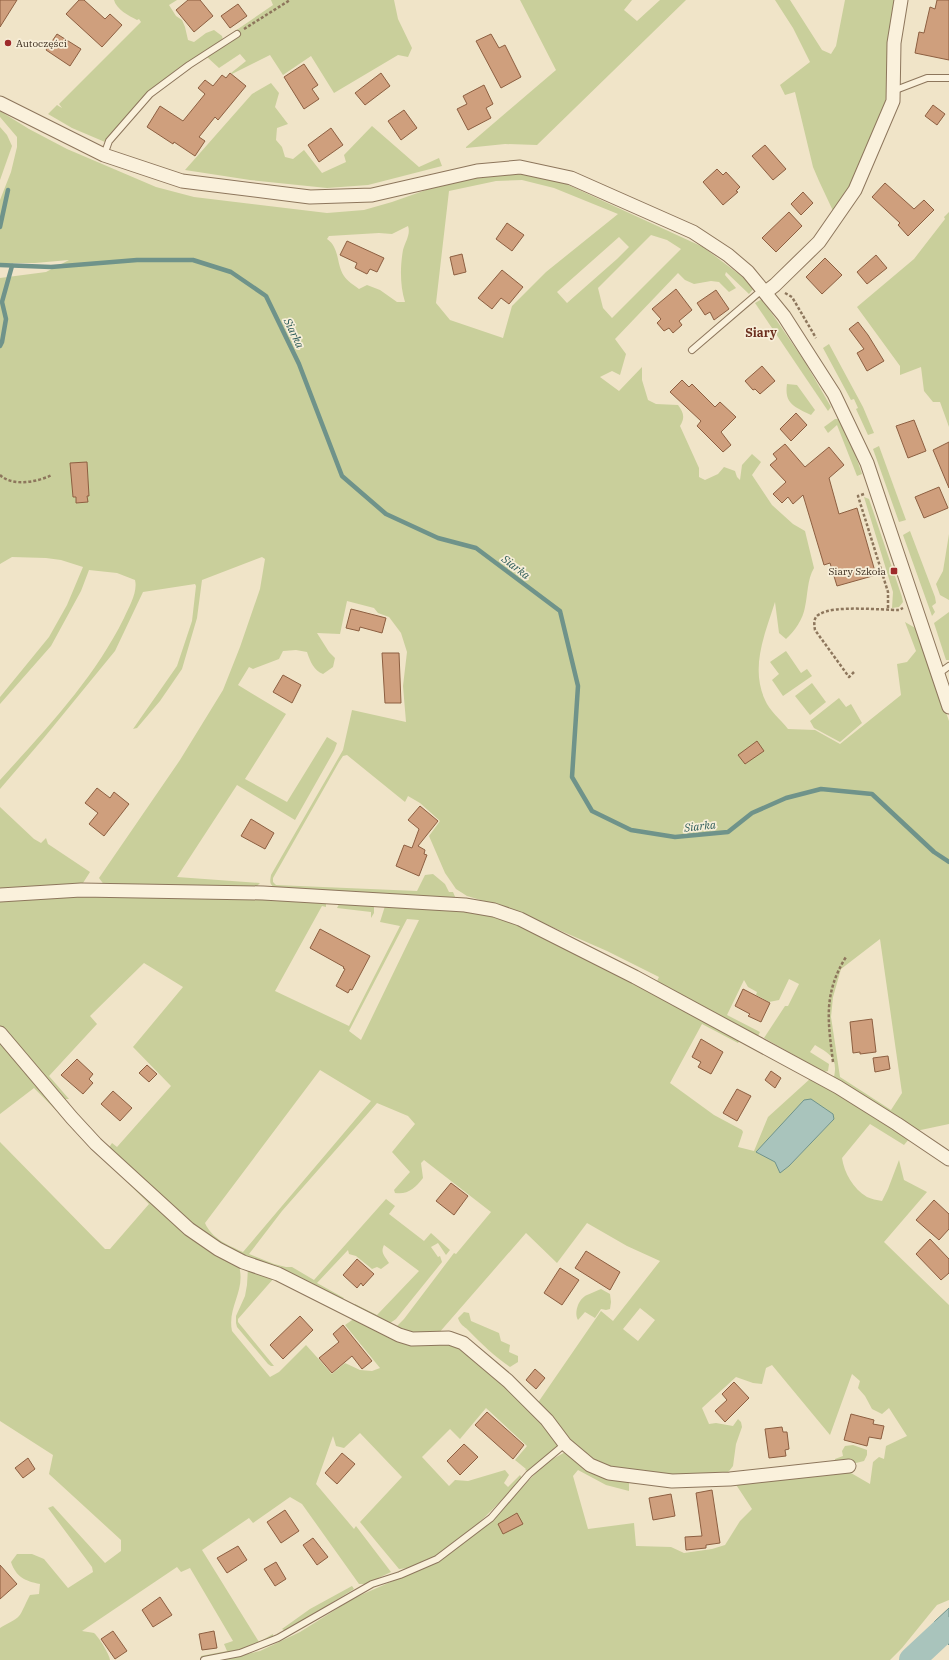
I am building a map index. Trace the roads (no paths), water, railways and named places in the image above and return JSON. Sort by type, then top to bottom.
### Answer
[{"type":"street","points":[[768,289],[819,242],[855,190],[893,101],[894,43],[901,0]]},
{"type":"street","points":[[0,103],[104,155],[182,181],[310,198],[372,195],[477,171],[520,167],[571,178],[693,232],[728,255],[768,289],[834,394],[867,463],[949,707]]},
{"type":"street","points":[[0,895],[81,890],[263,893],[450,904],[494,910],[520,919],[636,977],[833,1084],[949,1159]]},
{"type":"street","points":[[0,1033],[96,1144],[190,1229],[218,1249],[278,1274],[399,1335],[412,1339],[449,1338],[463,1343],[508,1381],[547,1420],[565,1444],[590,1465],[609,1474],[672,1481],[730,1479],[849,1466]]},
{"type":"lane","points":[[104,155],[109,141],[150,94],[189,65],[237,34]]},
{"type":"lane","points":[[893,91],[927,78],[949,78]]},
{"type":"lane","points":[[692,350],[768,289]]},
{"type":"lane","points":[[938,674],[949,666]]},
{"type":"lane","points":[[204,1660],[240,1653],[278,1638],[372,1584],[400,1575],[437,1559],[491,1518],[530,1474],[565,1444]]},
{"type":"water","points":[[811,1099],[833,1114],[834,1119],[789,1166],[780,1173],[775,1162],[756,1152],[804,1100]]},
{"type":"water","points":[[949,1608],[949,1645],[934,1622]]},
{"type":"waterway","points":[[0,227],[8,190]]},
{"type":"waterway","name":"Siarka","points":[[0,265],[51,267],[137,260],[193,260],[231,272],[266,296],[299,364],[342,476],[386,514],[438,538],[476,548],[560,611],[578,686],[572,777],[592,811],[631,830],[675,837],[728,832],[752,813],[786,798],[821,789],[872,794],[934,852],[949,862]]},
{"type":"waterway","points":[[0,346],[6,319],[2,302],[12,266]]},
{"type":"waterway","points":[[912,1660],[942,1632],[949,1630]]},
{"type":"place","name":"Autoczęści","points":[[8,43]]},
{"type":"place","name":"Siary Szkoła","points":[[894,571]]},
{"type":"district","name":"Siary","points":[[761,333]]}]
